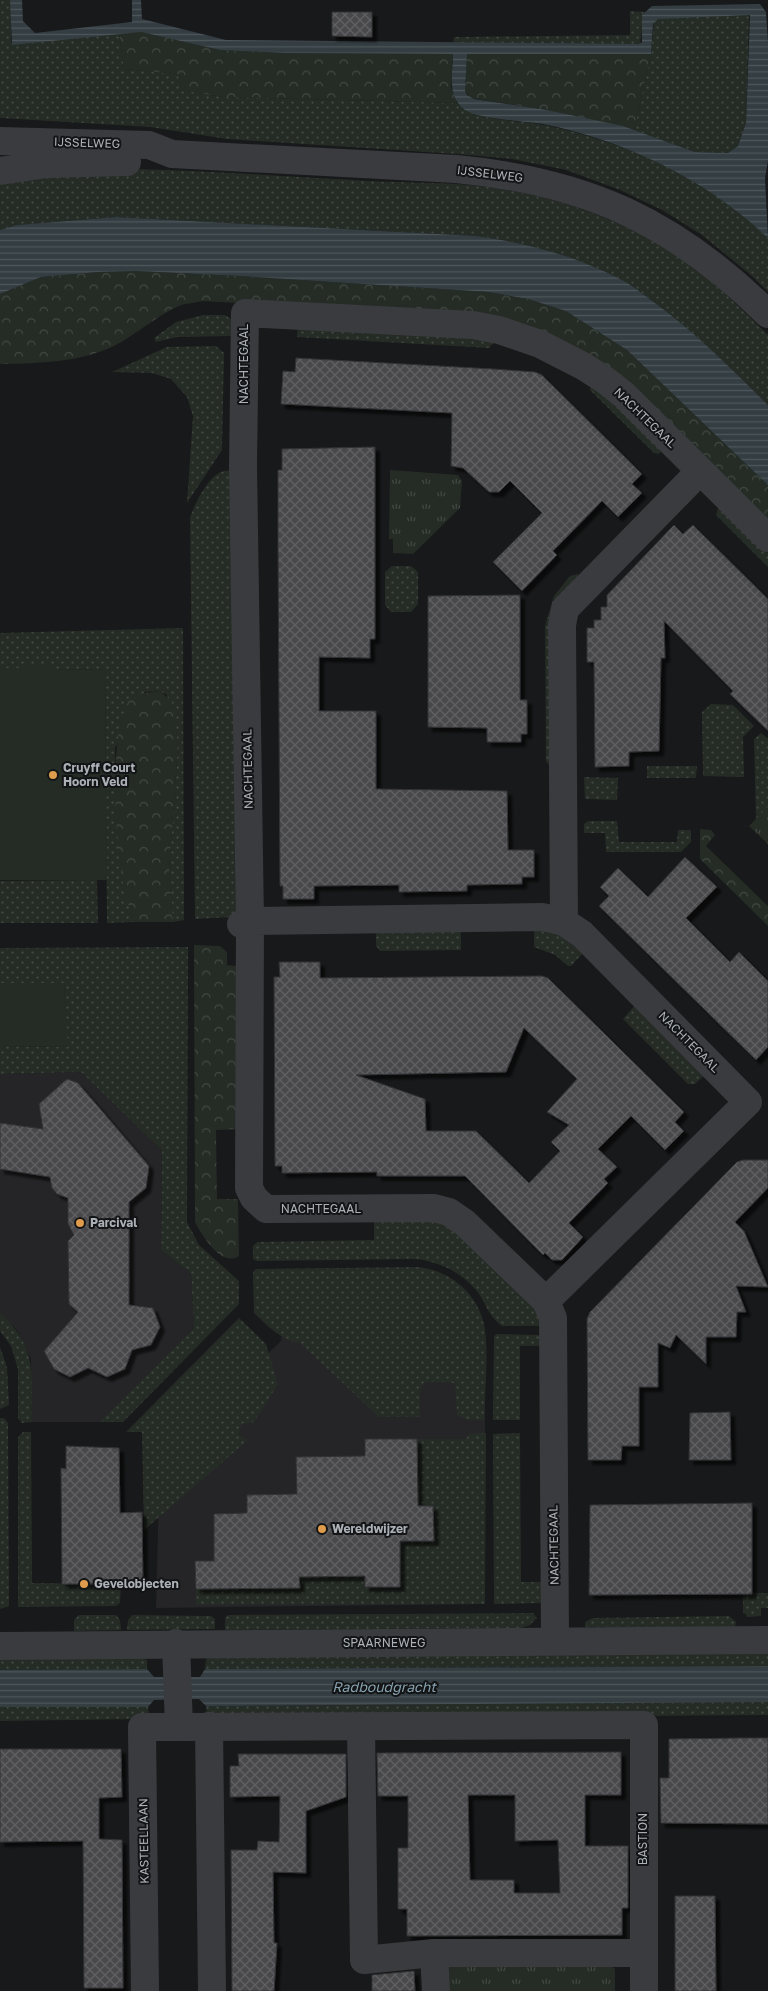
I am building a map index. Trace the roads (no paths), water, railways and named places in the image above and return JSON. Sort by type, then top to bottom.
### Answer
[{"type":"street","name":"IJSSELWEG","points":[[0,141],[149,145],[172,154],[456,169],[499,173],[546,182],[625,210],[674,236],[736,283],[768,314]]},
{"type":"street","name":"IJSSELWEG","points":[[0,171],[48,164],[107,161],[147,162],[172,154]]},
{"type":"street","name":"NACHTEGAAL","points":[[555,1640],[554,1330],[553,1318],[546,1300],[465,1223],[449,1212],[434,1208],[266,1210],[254,1198],[250,1188],[246,922],[243,466],[244,313],[473,325],[518,336],[559,353],[604,380],[624,395],[768,538]]},
{"type":"street","points":[[564,922],[562,625],[565,609],[700,471]]},
{"type":"street","name":"NACHTEGAAL","points":[[246,922],[543,917],[564,922],[582,934],[758,1102],[546,1300]]},
{"type":"street","name":"SPAARNEWEG","points":[[0,1646],[176,1643],[489,1643],[555,1640],[768,1640]]},
{"type":"street","points":[[176,1643],[178,1701],[209,1726],[361,1726],[364,1960],[434,1953],[644,1953]]},
{"type":"street","name":"KASTEELLAAN","points":[[145,1991],[142,1727],[178,1701]]},
{"type":"street","points":[[209,1726],[212,1991]]},
{"type":"street","name":"BASTION","points":[[361,1726],[644,1726],[644,1991]]},
{"type":"street","points":[[434,1953],[436,1991]]},
{"type":"water","points":[[10,0],[22,0],[23,21],[35,33],[132,22],[132,0],[141,0],[142,19],[226,40],[639,44],[642,42],[642,15],[652,6],[760,4],[766,12],[768,43],[768,161],[765,178],[768,238],[744,217],[691,180],[634,152],[574,131],[543,124],[480,116],[465,110],[455,98],[453,91],[453,54],[283,53],[220,50],[141,32],[12,45]],"holes":[[[750,15],[746,123],[738,146],[728,153],[695,152],[623,126],[547,110],[474,99],[467,95],[465,91],[467,54],[651,54],[653,24],[658,19]]]},
{"type":"water","points":[[116,217],[476,236],[514,242],[588,264],[628,283],[670,315],[713,352],[768,405],[768,485],[627,350],[566,311],[528,299],[489,292],[136,271],[41,277],[0,294],[0,230],[17,225]]},
{"type":"water","name":"Radboudgracht","points":[[768,1666],[768,1702],[206,1706],[199,1699],[154,1700],[148,1707],[0,1707],[0,1670],[147,1669],[154,1677],[200,1677],[205,1669]]},
{"type":"place","name":"Cruyff Court Hoorn Veld","points":[[53,775]]},
{"type":"place","name":"Parcival","points":[[80,1223]]},
{"type":"place","name":"Wereldwijzer","points":[[322,1529]]},
{"type":"place","name":"Gevelobjecten","points":[[84,1584]]}]
